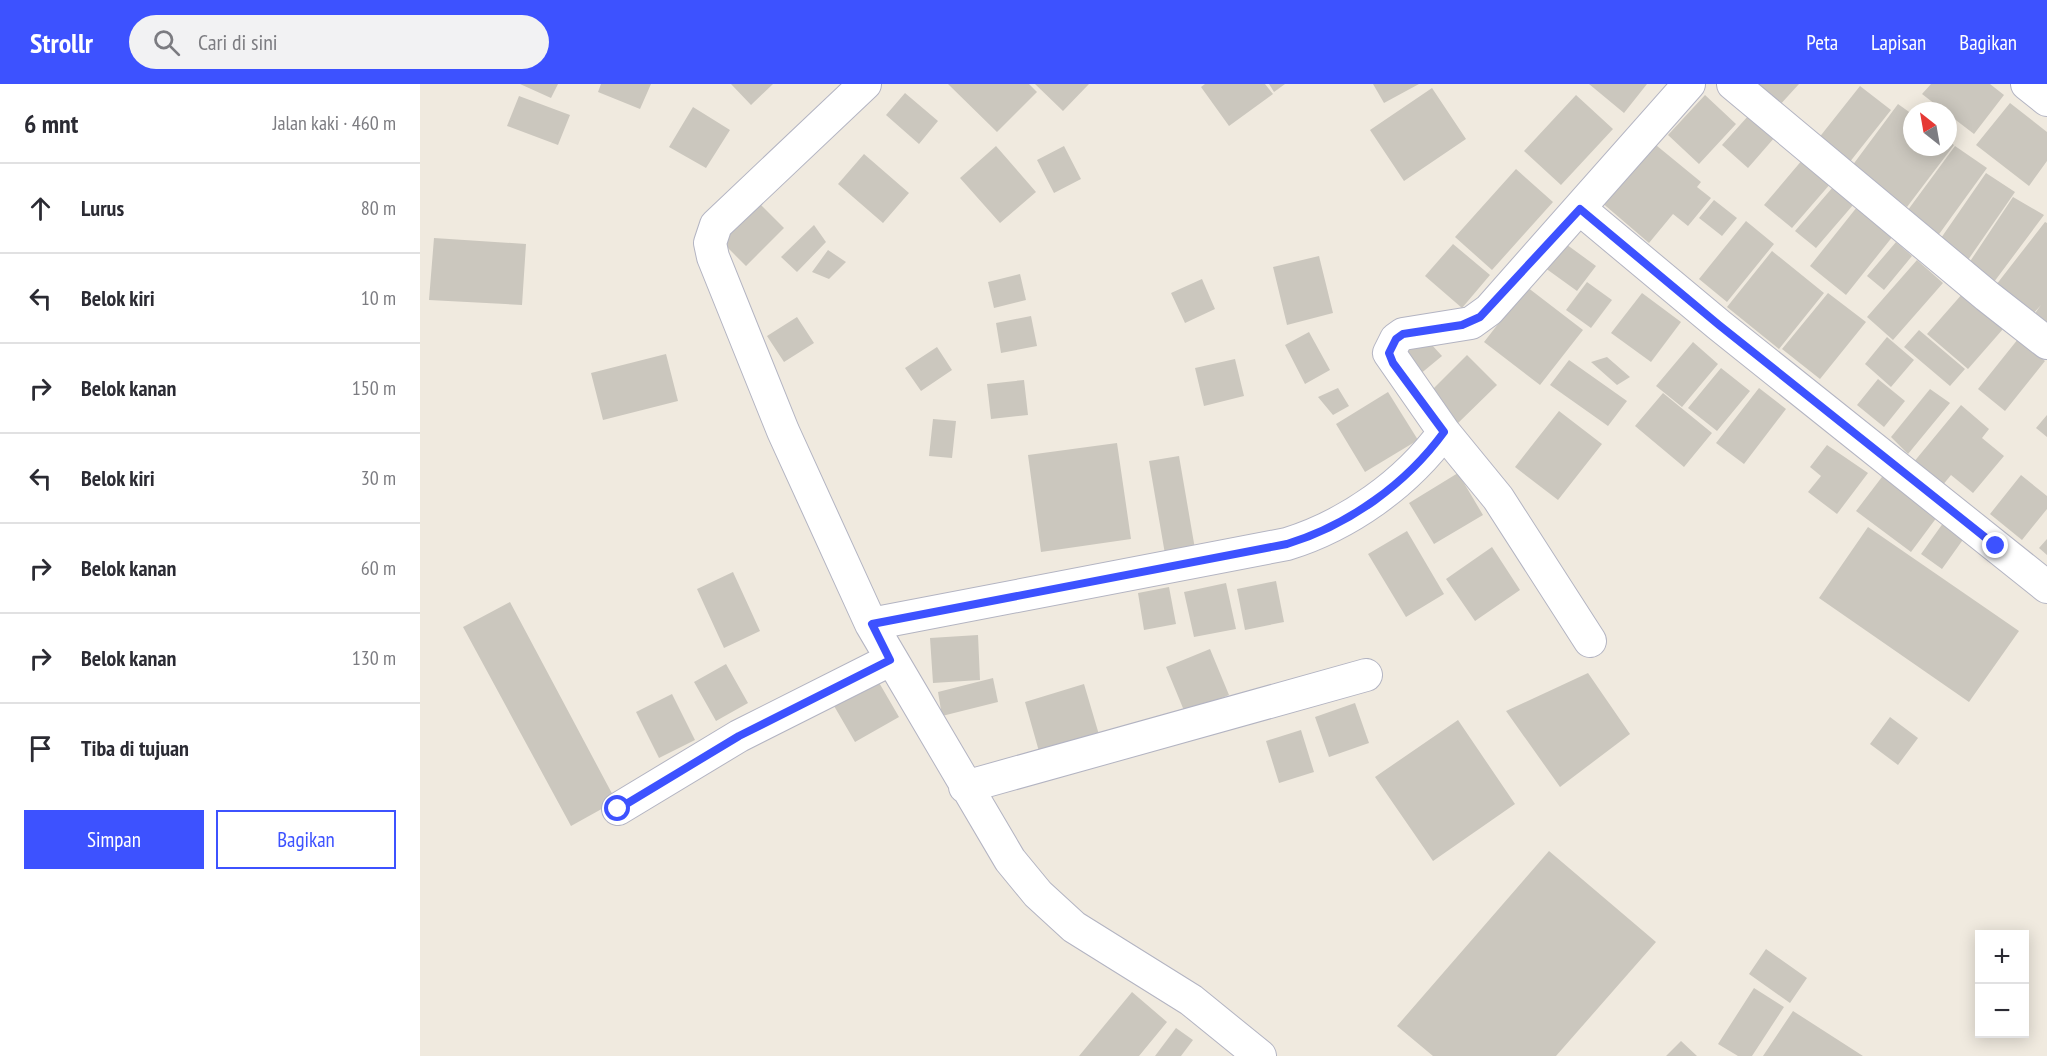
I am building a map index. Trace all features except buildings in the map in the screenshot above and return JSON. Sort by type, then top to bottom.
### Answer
[{"type":"street","points":[[864,84],[716,225],[710,243],[716,264],[783,431],[890,660],[1010,860],[1038,894],[1074,927],[1191,1000],[1260,1056]]},
{"type":"street","points":[[1590,641],[1498,498],[1444,432],[1393,363],[1389,353],[1390,347],[1403,334],[1462,325],[1480,317],[1580,209],[1635,142],[1689,84]]},
{"type":"street","points":[[1733,84],[1986,296],[2047,343]]},
{"type":"street","points":[[2027,84],[2047,100]]},
{"type":"street","points":[[1580,209],[1719,325],[2047,587]]},
{"type":"street","points":[[872,624],[1287,544],[1309,537],[1355,513],[1400,480],[1429,453],[1444,432]]},
{"type":"street","points":[[618,809],[739,736],[890,660]]},
{"type":"street","points":[[965,786],[1366,675]]},
{"type":"route","points":[[618,809],[739,736],[890,660],[872,624],[1287,544],[1328,529],[1355,513],[1400,480],[1429,453],[1444,432],[1393,363],[1389,353],[1390,347],[1403,334],[1462,325],[1471,323],[1480,317],[1489,310],[1580,209],[1719,325],[1996,546]]}]
